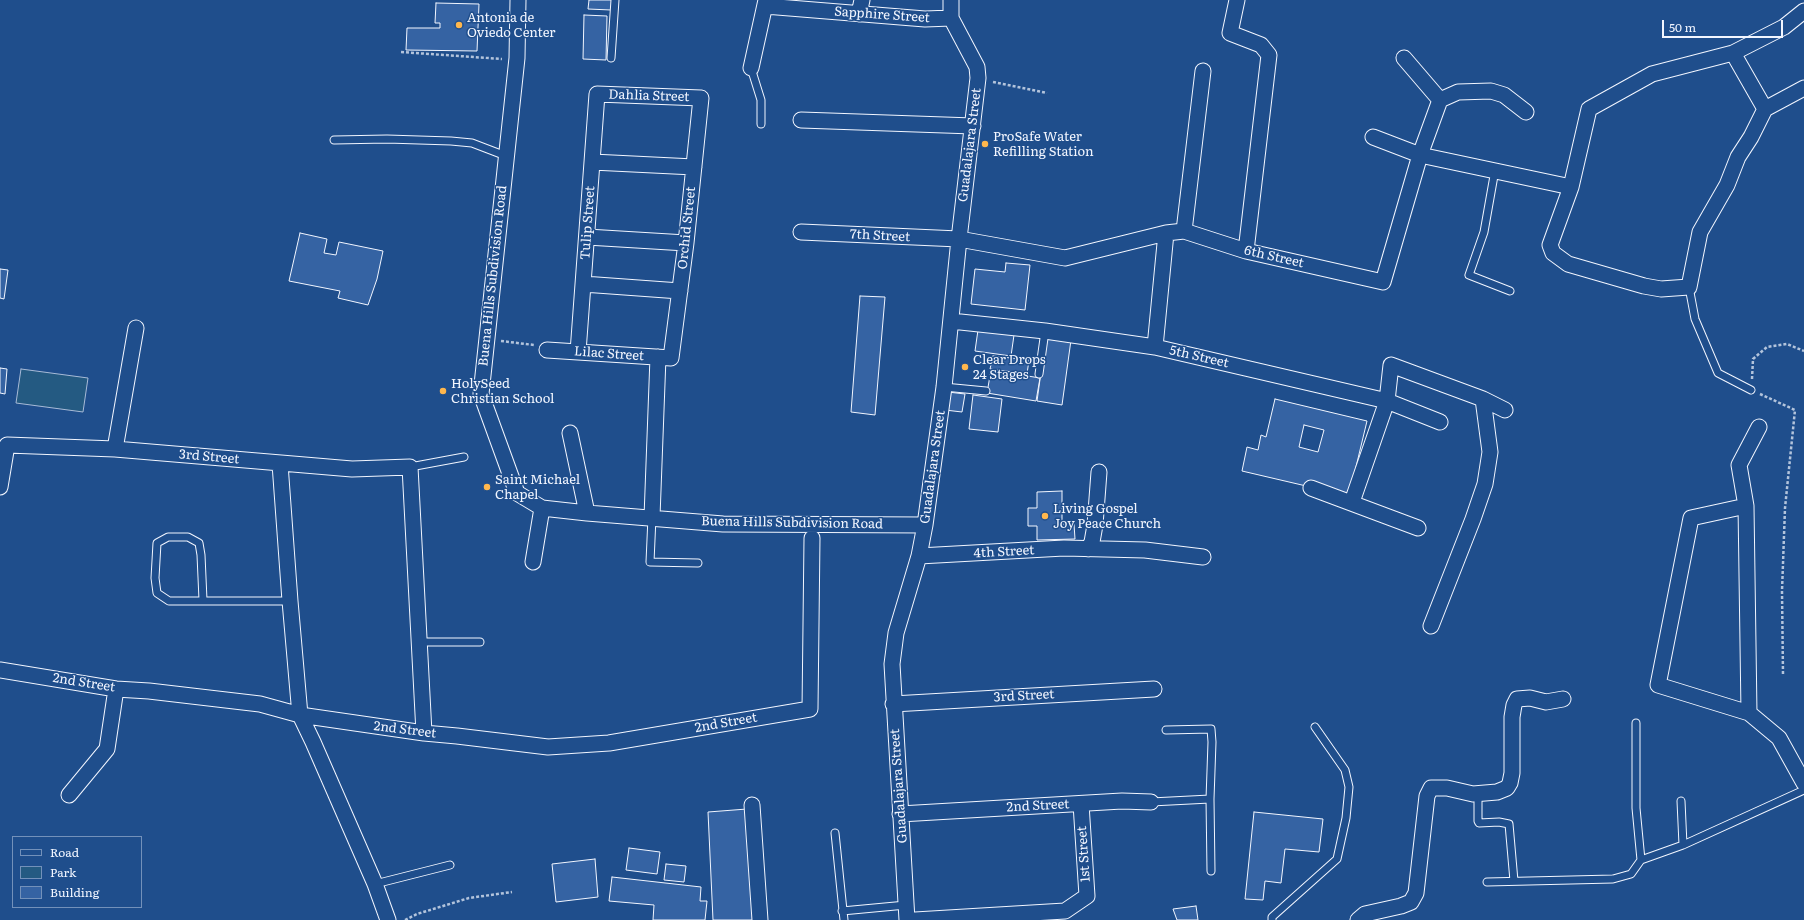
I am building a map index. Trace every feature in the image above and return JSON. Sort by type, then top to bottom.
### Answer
[{"type":"street","name":"Buena Hills Subdivision Road","points":[[518,0],[517,58],[481,394],[516,493],[542,508],[723,524],[925,525]]},
{"type":"street","points":[[951,18],[952,0]]},
{"type":"street","points":[[1237,0],[1230,33],[1261,45],[1269,55],[1246,251]]},
{"type":"street","points":[[751,68],[766,3]]},
{"type":"street","name":"Sapphire Street","points":[[766,3],[860,7],[925,19],[951,18]]},
{"type":"street","points":[[1804,11],[1784,27],[1733,52],[1652,74],[1589,109],[1571,186],[1550,245],[1552,253],[1560,260],[1581,268],[1656,288],[1689,287],[1700,232],[1727,185],[1738,157],[1751,137],[1765,108],[1804,88]]},
{"type":"street","name":"Guadalajara Street","points":[[907,920],[893,704],[892,664],[896,633],[919,556],[925,525],[944,386],[959,239],[978,78],[977,67],[951,18]]},
{"type":"street","points":[[1733,52],[1765,108]]},
{"type":"street","points":[[1404,58],[1440,100],[1458,92],[1491,91],[1504,95],[1526,112]]},
{"type":"street","points":[[1184,231],[1203,71]]},
{"type":"street","name":"Dahlia Street","points":[[598,94],[700,98]]},
{"type":"street","name":"Tulip Street","points":[[578,352],[598,94]]},
{"type":"street","name":"Orchid Street","points":[[652,518],[664,357],[680,291],[700,98]]},
{"type":"street","name":"6th Street","points":[[959,239],[1065,258],[1166,233],[1184,231],[1246,251],[1383,282],[1420,155],[1440,100]]},
{"type":"street","points":[[802,120],[973,126]]},
{"type":"street","points":[[1373,137],[1420,155],[1571,186]]},
{"type":"street","points":[[592,162],[694,167]]},
{"type":"street","name":"7th Street","points":[[801,232],[959,239]]},
{"type":"street","points":[[1155,347],[1166,233]]},
{"type":"street","points":[[587,238],[686,243]]},
{"type":"street","points":[[583,284],[680,291]]},
{"type":"street","name":"5th Street","points":[[951,321],[1045,331],[1155,347],[1387,401],[1440,422]]},
{"type":"street","points":[[115,448],[136,328]]},
{"type":"street","name":"Lilac Street","points":[[547,350],[664,357]]},
{"type":"street","points":[[1352,502],[1387,401],[1392,365],[1505,410]]},
{"type":"street","points":[[1431,626],[1485,484],[1490,452],[1483,400]]},
{"type":"street","points":[[1749,713],[1746,506],[1739,465],[1759,427]]},
{"type":"street","points":[[570,433],[588,513]]},
{"type":"street","name":"3rd Street","points":[[0,487],[7,445],[115,448],[280,464],[352,469],[410,467]]},
{"type":"street","points":[[280,464],[300,715],[375,884],[388,920]]},
{"type":"street","points":[[410,467],[421,642],[424,733]]},
{"type":"street","points":[[1088,549],[1092,542],[1095,525],[1099,472]]},
{"type":"street","points":[[1311,488],[1352,502],[1418,528]]},
{"type":"street","points":[[1746,506],[1691,518],[1658,685],[1749,713],[1779,738],[1804,783]]},
{"type":"street","points":[[533,562],[542,508]]},
{"type":"street","name":"2nd Street","points":[[0,670],[116,689],[149,691],[260,704],[300,715],[424,733],[548,746],[608,743],[810,709],[812,538]]},
{"type":"street","name":"4th Street","points":[[919,556],[1064,548],[1145,550],[1203,557]]},
{"type":"street","points":[[69,795],[107,749],[116,689]]},
{"type":"street","name":"3rd Street","points":[[893,704],[1154,689]]},
{"type":"street","points":[[1358,920],[1365,914],[1401,906],[1411,902],[1416,893],[1427,796],[1431,788],[1447,788],[1478,794],[1497,792],[1507,788],[1510,783],[1512,763],[1512,717],[1517,698],[1530,698],[1546,702],[1563,699]]},
{"type":"street","name":"2nd Street","points":[[900,814],[1122,801],[1152,802]]},
{"type":"street","name":"1st Street","points":[[915,920],[1065,911],[1076,904],[1086,896],[1081,804]]},
{"type":"street","points":[[752,805],[760,920]]},
{"type":"lane","points":[[611,58],[615,0]]},
{"type":"lane","points":[[751,68],[761,100],[761,124]]},
{"type":"lane","points":[[334,140],[387,139],[472,143],[506,156]]},
{"type":"lane","points":[[1495,170],[1484,232],[1469,274],[1510,291]]},
{"type":"lane","points":[[1689,287],[1696,319],[1718,373],[1752,390]]},
{"type":"lane","points":[[1039,374],[1045,331]]},
{"type":"lane","points":[[944,386],[986,391]]},
{"type":"lane","points":[[410,467],[464,457]]},
{"type":"lane","points":[[652,518],[650,562],[698,562]]},
{"type":"lane","points":[[203,600],[199,543],[188,537],[168,536],[157,544],[155,578],[157,593],[169,601],[290,601]]},
{"type":"lane","points":[[421,642],[480,642]]},
{"type":"lane","points":[[1636,723],[1636,808],[1641,860]]},
{"type":"lane","points":[[1272,920],[1272,917],[1337,859],[1346,818],[1349,787],[1345,770],[1315,727]]},
{"type":"lane","points":[[1166,730],[1211,729],[1211,871]]},
{"type":"lane","points":[[1487,882],[1613,879],[1630,874],[1641,860],[1683,845],[1804,790]]},
{"type":"lane","points":[[1478,794],[1479,823],[1499,822],[1509,824],[1514,881]]},
{"type":"lane","points":[[1152,802],[1210,798]]},
{"type":"lane","points":[[1681,801],[1683,845]]},
{"type":"lane","points":[[835,833],[844,920]]},
{"type":"lane","points":[[375,884],[450,865]]},
{"type":"lane","points":[[842,911],[906,905]]},
{"type":"path","points":[[401,52],[498,59],[517,58]]},
{"type":"path","points":[[978,78],[1047,93]]},
{"type":"path","points":[[497,341],[538,345],[547,350]]},
{"type":"path","points":[[1783,675],[1782,591],[1785,508],[1795,410],[1752,390],[1753,359],[1767,347],[1787,344],[1804,351]]},
{"type":"path","points":[[405,920],[417,914],[469,898],[512,892]]},
{"type":"green space","points":[[21,369],[88,378],[83,412],[16,403]]},
{"type":"building","points":[[589,0],[612,0],[611,10],[588,9]]},
{"type":"building","name":"Antonia de Oviedo Center","points":[[436,3],[479,4],[477,51],[406,50],[407,28],[440,28],[440,23],[435,23]]},
{"type":"building","points":[[584,15],[607,16],[606,60],[583,59]]},
{"type":"building","points":[[300,233],[327,239],[324,253],[336,255],[339,242],[383,251],[377,279],[368,305],[338,298],[340,291],[289,281]]},
{"type":"building","points":[[1006,263],[1030,265],[1025,310],[971,304],[975,269],[1005,272]]},
{"type":"building","points":[[0,269],[8,270],[4,299],[0,298]]},
{"type":"building","points":[[860,296],[885,297],[875,415],[851,412]]},
{"type":"building","points":[[978,330],[1014,335],[1011,356],[975,351]]},
{"type":"building","points":[[1046,336],[1071,340],[1062,405],[1037,401]]},
{"type":"building","points":[[993,356],[1029,360],[1027,374],[990,369]]},
{"type":"building","points":[[0,368],[7,369],[5,394],[0,393]]},
{"type":"building","points":[[991,370],[1040,378],[1036,401],[987,393]]},
{"type":"building","points":[[948,392],[965,394],[962,412],[945,410]]},
{"type":"building","points":[[973,395],[1002,399],[998,432],[969,429]]},
{"type":"building","points":[[1275,399],[1367,421],[1349,496],[1242,471],[1247,447],[1258,450],[1261,435],[1266,437]],"holes":[[[1304,425],[1324,430],[1318,452],[1299,447]]]},
{"type":"building","name":"Living Gospel Joy Peace Church","points":[[1062,491],[1062,524],[1074,524],[1075,539],[1037,540],[1037,526],[1028,526],[1028,508],[1037,508],[1037,492]]},
{"type":"building","points":[[747,809],[753,920],[713,920],[708,812]]},
{"type":"building","points":[[1254,812],[1323,819],[1319,852],[1285,849],[1281,883],[1265,881],[1263,900],[1245,899]]},
{"type":"building","points":[[629,848],[660,852],[657,874],[626,870]]},
{"type":"building","points":[[595,859],[598,897],[556,902],[552,864]]},
{"type":"building","points":[[666,864],[686,866],[684,882],[664,880]]},
{"type":"building","points":[[612,877],[701,887],[700,901],[707,901],[705,920],[653,920],[654,905],[609,901]]},
{"type":"building","points":[[1196,906],[1198,920],[1177,920],[1173,909]]},
{"type":"place","name":"Antonia de Oviedo Center","points":[[459,25]]},
{"type":"place","name":"ProSafe Water Refilling Station","points":[[985,144]]},
{"type":"place","name":"Clear Drops 24 Stages","points":[[965,367]]},
{"type":"place","name":"HolySeed Christian School","points":[[443,391]]},
{"type":"place","name":"Saint Michael Chapel","points":[[487,487]]},
{"type":"place","name":"Living Gospel Joy Peace Church","points":[[1045,516]]}]
